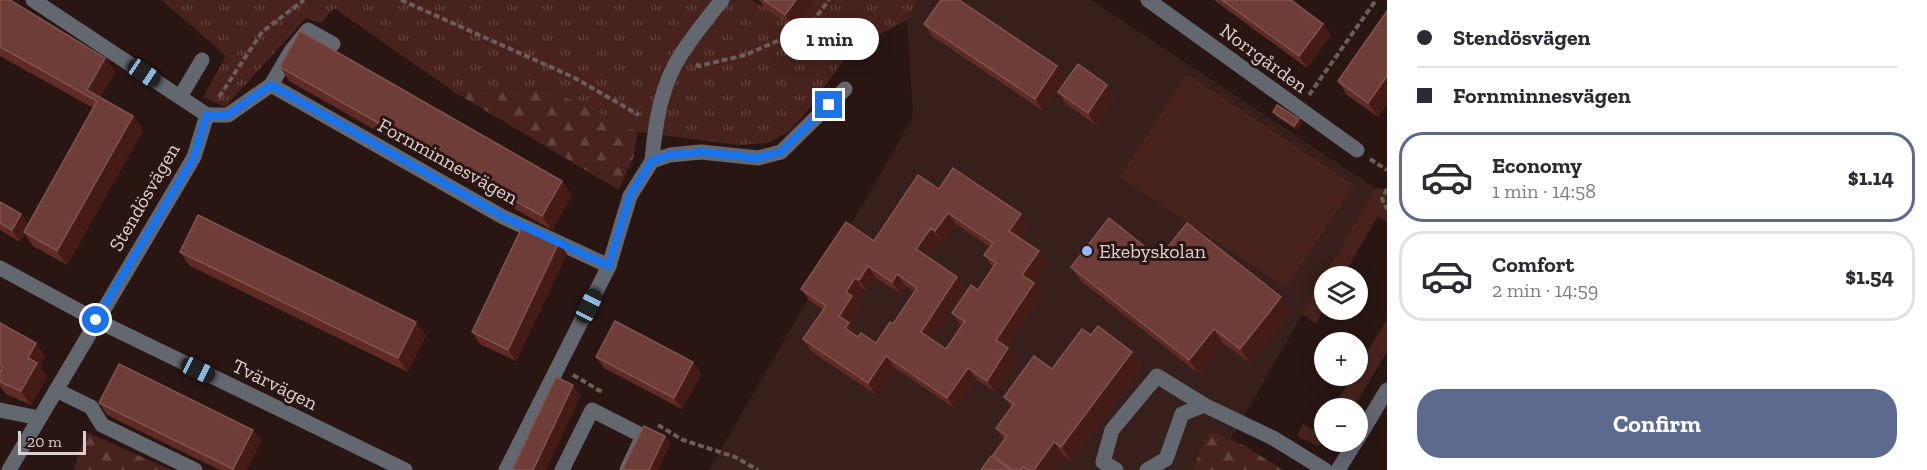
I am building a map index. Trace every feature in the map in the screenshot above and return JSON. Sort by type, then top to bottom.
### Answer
[{"type":"street","points":[[33,0],[207,115],[228,115],[271,85],[291,51],[308,30],[333,44]]},
{"type":"street","points":[[506,470],[609,266],[624,210],[652,161],[656,124],[667,83],[680,54],[722,0]]},
{"type":"street","name":"Norrgården","points":[[1148,0],[1356,150]]},
{"type":"street","points":[[180,98],[202,60]]},
{"type":"street","name":"Fornminnesvägen","points":[[271,85],[504,217],[609,266]]},
{"type":"street","points":[[652,161],[670,155],[701,152],[758,158],[781,152],[845,89]]},
{"type":"street","name":"Stendösvägen","points":[[9,470],[194,158],[207,115]]},
{"type":"street","name":"Tvärvägen","points":[[0,268],[96,320],[405,470]]},
{"type":"street","points":[[1116,470],[1103,462],[1112,430],[1157,376],[1204,405],[1273,438],[1325,470]]},
{"type":"street","points":[[56,390],[91,407],[102,425],[195,470]]},
{"type":"street","points":[[1368,422],[1387,390]]},
{"type":"street","points":[[1147,470],[1166,459],[1182,414],[1204,405]]},
{"type":"street","points":[[0,410],[39,418]]},
{"type":"street","points":[[562,470],[592,410],[643,436],[627,470]]},
{"type":"street","points":[[1338,470],[1349,452]]},
{"type":"path","points":[[207,115],[262,32],[304,0]]},
{"type":"path","points":[[401,0],[573,77],[656,124]]},
{"type":"path","points":[[680,54],[699,66],[745,55],[808,28],[829,0]]},
{"type":"path","points":[[1298,109],[1376,0]]},
{"type":"path","points":[[1387,189],[1382,199],[1387,209]]},
{"type":"shaded area","name":"Ekebyskolan","points":[[917,0],[1091,0],[1375,188],[1330,266],[1314,266],[1314,294],[1213,470],[709,470],[913,117],[907,20]]},
{"type":"green space","points":[[162,0],[752,0],[764,7],[815,0],[917,0],[907,20],[852,49],[790,131],[768,143],[739,145],[638,132],[546,88],[456,93],[334,8],[321,23],[306,18],[225,107],[203,97],[226,56]]},
{"type":"green space","points":[[1187,74],[1354,185],[1286,288],[1119,177]]},
{"type":"green space","points":[[546,88],[638,132],[633,158],[619,190],[456,93]]},
{"type":"green space","points":[[1375,188],[1387,189],[1387,222],[1378,216],[1349,266],[1330,266]]},
{"type":"green space","points":[[1314,293],[1314,320],[1318,320],[1316,324],[1302,314]]},
{"type":"green space","points":[[1387,319],[1387,352],[1368,383],[1368,350]]},
{"type":"green space","points":[[1346,386],[1366,386],[1359,398],[1339,398]]},
{"type":"green space","points":[[1303,424],[1314,430],[1314,444],[1297,436]]},
{"type":"green space","points":[[1210,431],[1245,446],[1283,470],[1192,470]]},
{"type":"green space","points":[[86,432],[171,470],[74,470]]},
{"type":"building","points":[[0,0],[10,0],[105,58],[87,90],[133,116],[57,251],[24,232],[97,101],[0,47]]},
{"type":"building","points":[[764,0],[796,0],[785,15]]},
{"type":"building","points":[[941,0],[959,0],[1057,66],[1035,99],[924,24]]},
{"type":"building","points":[[1222,0],[1291,0],[1323,24],[1299,56]]},
{"type":"building","points":[[1387,11],[1387,76],[1368,103],[1338,81]]},
{"type":"building","points":[[300,31],[562,181],[542,216],[280,67]]},
{"type":"building","points":[[1078,64],[1107,85],[1088,113],[1058,92]]},
{"type":"building","points":[[1277,105],[1299,119],[1294,126],[1273,112]]},
{"type":"building","name":"Ekebyskolan","points":[[953,168],[1021,214],[1009,231],[1039,251],[1022,275],[1034,283],[996,340],[1008,348],[987,381],[968,368],[947,398],[886,356],[868,383],[803,339],[826,306],[801,289],[846,222],[874,241],[918,175],[939,189]],"holes":[[[948,213],[993,243],[984,255],[996,263],[978,290],[971,285],[952,313],[965,321],[946,349],[921,332],[957,277],[916,249],[931,228],[935,231]],[[868,266],[892,282],[897,274],[917,288],[893,324],[890,322],[876,343],[861,333],[858,337],[845,328],[849,323],[839,316],[852,296],[846,292],[855,278],[859,280]]]},
{"type":"building","points":[[0,202],[21,214],[12,230],[0,223]]},
{"type":"building","points":[[198,215],[416,322],[398,358],[180,252]]},
{"type":"building","points":[[1109,218],[1159,258],[1187,223],[1281,297],[1240,349],[1214,329],[1189,360],[1071,267]]},
{"type":"building","points":[[523,225],[559,242],[508,350],[472,332]]},
{"type":"building","points":[[615,321],[693,362],[674,398],[596,357]]},
{"type":"building","points":[[0,323],[36,343],[28,358],[37,363],[21,391],[0,382],[0,372],[3,367],[0,366]]},
{"type":"building","points":[[1098,326],[1132,352],[1061,447],[1054,442],[1034,470],[1023,467],[1021,470],[1013,470],[993,455],[1007,436],[996,428],[1014,404],[1004,397],[1034,356],[1052,369],[1082,329],[1091,335]]},
{"type":"building","points":[[119,364],[253,430],[233,469],[99,403]]},
{"type":"building","points":[[556,377],[573,385],[533,470],[512,470]]},
{"type":"building","points":[[644,426],[665,436],[649,470],[622,470]]},
{"type":"building","points":[[991,456],[1011,470],[981,470]]},
{"type":"place","name":"Ekebyskolan","points":[[1087,251]]},
{"type":"route","points":[[96,320],[194,158],[207,115],[228,115],[271,85],[504,217],[609,266],[624,210],[652,161],[670,155],[701,152],[758,158],[781,152],[829,105]]}]
